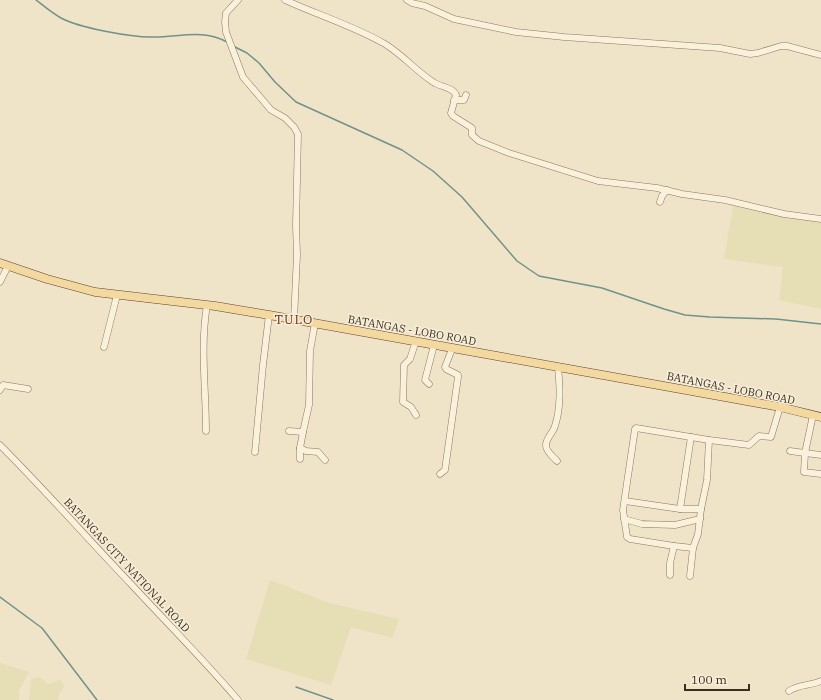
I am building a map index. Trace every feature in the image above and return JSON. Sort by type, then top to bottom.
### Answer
[{"type":"main road","name":"BATANGAS - LOBO ROAD","points":[[0,263],[95,292],[269,315],[780,407],[817,416]]},
{"type":"street","points":[[238,0],[226,13],[225,22],[226,32],[243,77],[271,110],[284,118],[294,127],[298,134],[296,225],[297,255],[294,320]]},
{"type":"street","points":[[285,0],[335,20],[386,44],[432,82],[453,90],[456,95],[451,113],[472,128],[472,135],[479,141],[516,156],[598,181],[667,190],[725,200],[784,214],[821,218]]},
{"type":"street","points":[[407,0],[454,18],[516,32],[564,37],[720,48],[750,54],[787,46],[821,55]]},
{"type":"street","points":[[454,100],[464,100],[466,96]]},
{"type":"street","points":[[660,202],[667,190]]},
{"type":"street","points":[[0,282],[8,266]]},
{"type":"street","points":[[104,347],[117,295]]},
{"type":"street","points":[[206,431],[203,345],[204,323],[207,306]]},
{"type":"street","points":[[255,452],[269,315]]},
{"type":"street","points":[[300,459],[300,448],[309,405],[310,351],[315,323]]},
{"type":"street","points":[[416,342],[410,359],[404,365],[402,402],[411,407],[416,415]]},
{"type":"street","points":[[429,384],[424,380],[434,345]]},
{"type":"street","points":[[440,474],[445,470],[458,377],[458,375],[445,367],[452,349]]},
{"type":"street","points":[[557,461],[546,447],[546,444],[555,428],[557,416],[560,388],[558,367]]},
{"type":"street","points":[[0,390],[2,385],[28,389]]},
{"type":"street","points":[[693,548],[630,539],[626,534],[623,510],[636,428],[709,440],[749,444],[759,436],[771,437],[780,407]]},
{"type":"street","points":[[817,416],[805,453],[804,472],[821,474]]},
{"type":"street","points":[[289,431],[303,432]]},
{"type":"street","points":[[680,510],[690,437]]},
{"type":"street","points":[[690,576],[693,548],[697,540],[707,480],[709,440]]},
{"type":"street","name":"BATANGAS CITY NATIONAL ROAD","points":[[0,445],[31,476],[214,672],[238,700]]},
{"type":"street","points":[[300,448],[306,451],[318,452],[325,460]]},
{"type":"street","points":[[790,451],[821,455]]},
{"type":"street","points":[[625,501],[680,510],[701,509]]},
{"type":"street","points":[[624,520],[642,524],[675,525],[700,519]]},
{"type":"street","points":[[670,575],[670,563],[674,546]]},
{"type":"street","points":[[789,691],[799,686],[810,685],[821,681]]},
{"type":"shaded area","points":[[733,206],[821,221],[821,309],[779,300],[783,267],[724,259]]},
{"type":"shaded area","points":[[270,580],[329,603],[399,619],[392,638],[351,627],[331,685],[246,659]]},
{"type":"shaded area","points":[[0,663],[29,672],[19,690],[19,700],[0,700]]},
{"type":"shaded area","points":[[40,677],[47,684],[61,680],[64,687],[60,692],[58,700],[29,700],[31,679]]},
{"type":"waterway","points":[[36,0],[51,12],[69,22],[118,34],[142,37],[208,35],[227,42]]},
{"type":"waterway","points":[[233,46],[247,53],[259,63],[275,82],[296,102],[402,150],[433,171],[462,197],[517,261],[539,276],[602,288],[685,315],[776,319],[821,324]]},
{"type":"waterway","points":[[0,597],[42,628],[97,700]]},
{"type":"waterway","points":[[296,687],[333,700]]},
{"type":"district","name":"TULO","points":[[294,319]]}]
